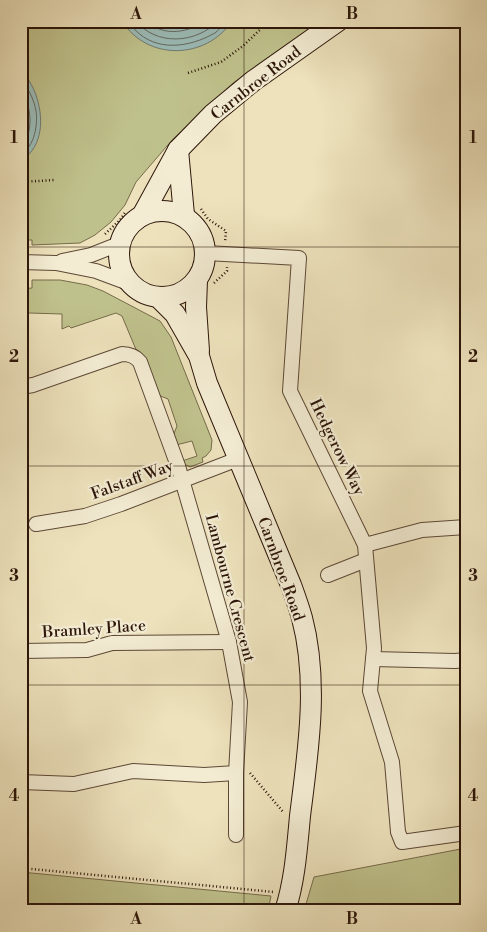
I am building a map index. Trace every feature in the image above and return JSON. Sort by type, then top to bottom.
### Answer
[{"type":"street","name":"Carnbroe Road","points":[[112,239],[124,232],[136,211],[178,150],[213,114],[253,81],[344,26]]},
{"type":"street","points":[[178,150],[196,225],[216,253]]},
{"type":"street","points":[[136,211],[192,211]]},
{"type":"street","points":[[56,263],[91,255],[112,239],[122,271],[131,284]]},
{"type":"street","name":"Carnbroe Road","points":[[216,253],[204,267],[204,283],[196,307],[199,356],[207,383],[291,585],[302,620],[309,666],[311,714],[300,822],[288,902]]},
{"type":"street","name":"Hedgerow Way","points":[[216,253],[300,258],[290,391],[365,545],[373,653],[370,691],[392,762],[398,832],[402,842],[466,833]]},
{"type":"street","points":[[21,262],[56,263],[96,272],[131,284]]},
{"type":"street","points":[[158,297],[174,296],[204,283]]},
{"type":"street","name":"Carnbroe Road","points":[[131,284],[144,293],[158,297],[175,314],[199,356]]},
{"type":"street","name":"Lambourne Crescent","points":[[21,387],[33,385],[122,354],[136,357],[140,362],[182,480],[229,642],[240,702],[236,773],[236,835]]},
{"type":"street","name":"Falstaff Way","points":[[36,524],[85,516],[238,459]]},
{"type":"street","points":[[365,545],[422,530],[466,526]]},
{"type":"street","points":[[328,575],[366,560]]},
{"type":"street","name":"Bramley Place","points":[[21,652],[87,650],[112,643],[229,642]]},
{"type":"street","points":[[373,653],[455,661],[466,660]]},
{"type":"street","points":[[21,782],[74,784],[133,771],[204,775],[236,773]]},
{"type":"path","points":[[188,73],[221,62],[243,46],[269,21]]},
{"type":"path","points":[[344,26],[363,21]]},
{"type":"path","points":[[21,182],[54,180]]},
{"type":"path","points":[[112,239],[120,220],[136,211]]},
{"type":"path","points":[[192,211],[226,231],[216,253],[227,271],[204,283]]},
{"type":"path","points":[[237,757],[281,812],[300,822]]},
{"type":"path","points":[[21,868],[265,890],[288,902]]},
{"type":"green space","points":[[21,21],[322,21],[233,83],[173,139],[136,182],[125,205],[111,222],[95,235],[80,243],[32,245],[32,240],[21,240]]},
{"type":"green space","points":[[32,280],[60,280],[87,285],[103,291],[160,321],[171,337],[212,440],[211,450],[202,458],[203,462],[190,467],[182,461],[197,456],[192,441],[176,445],[173,436],[177,426],[168,399],[158,395],[122,316],[116,313],[71,328],[69,326],[62,329],[62,314],[29,313],[21,315],[21,289],[32,288]]},
{"type":"green space","points":[[466,848],[466,911],[304,911],[314,877]]},
{"type":"green space","points":[[21,872],[271,896],[268,911],[21,911]]},
{"type":"water","points":[[122,21],[232,21],[221,34],[207,43],[192,49],[177,51],[161,49],[146,43],[133,34]]},
{"type":"water","points":[[21,70],[34,90],[40,116],[37,143],[26,157],[21,157]]}]
